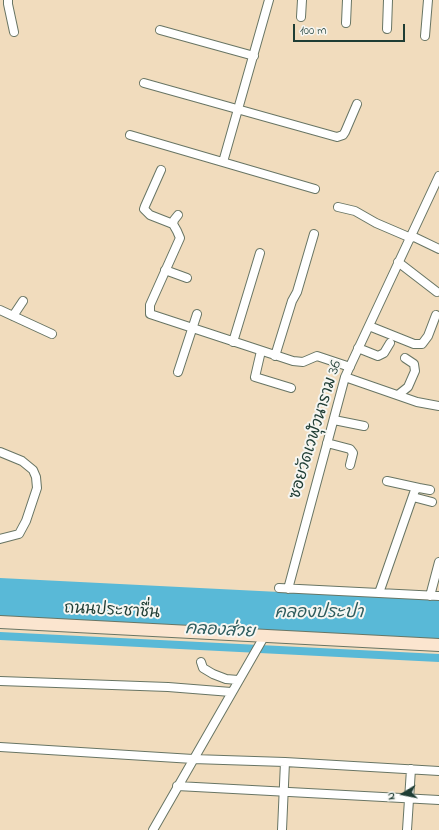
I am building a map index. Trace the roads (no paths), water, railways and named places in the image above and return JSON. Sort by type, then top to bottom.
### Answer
[{"type":"street","points":[[223,162],[269,0]]},
{"type":"street","points":[[301,16],[302,0]]},
{"type":"street","points":[[346,23],[347,0]]},
{"type":"street","points":[[387,29],[388,0]]},
{"type":"street","points":[[426,36],[428,0]]},
{"type":"street","points":[[5,3],[14,32]]},
{"type":"street","points":[[160,30],[254,56]]},
{"type":"street","points":[[144,84],[339,137],[345,132],[357,104]]},
{"type":"street","points":[[130,135],[315,189]]},
{"type":"street","points":[[161,170],[144,209],[150,215],[172,224],[178,231],[180,238],[150,305],[150,314],[293,362],[303,362],[317,356],[350,366]]},
{"type":"street","name":"ซอยวัดเวฬุวนาราม 36","points":[[288,589],[345,378],[439,176]]},
{"type":"street","points":[[338,207],[355,211],[376,223],[439,249]]},
{"type":"street","points":[[172,224],[178,214]]},
{"type":"street","points":[[275,356],[292,301],[297,292],[314,234]]},
{"type":"street","points":[[233,342],[260,253]]},
{"type":"street","points":[[398,262],[437,292]]},
{"type":"street","points":[[165,270],[187,278]]},
{"type":"street","points":[[13,316],[23,301]]},
{"type":"street","points":[[0,310],[52,334]]},
{"type":"street","points":[[178,372],[197,314]]},
{"type":"street","points":[[369,326],[414,344],[422,344],[428,336],[436,316]]},
{"type":"street","points":[[358,348],[378,356],[384,353],[390,343]]},
{"type":"street","points":[[261,351],[255,377],[291,388]]},
{"type":"street","points":[[398,395],[408,388],[415,371],[414,364],[405,358]]},
{"type":"street","points":[[345,378],[417,402],[439,406]]},
{"type":"street","points":[[334,420],[364,426]]},
{"type":"street","points":[[327,443],[350,449],[353,453],[350,465]]},
{"type":"street","points":[[0,452],[22,461],[33,470],[36,477],[37,488],[26,521],[19,534],[0,539]]},
{"type":"street","points":[[387,481],[430,490]]},
{"type":"street","points":[[379,593],[415,490],[419,488]]},
{"type":"street","points":[[413,497],[432,502]]},
{"type":"street","points":[[430,596],[439,562]]},
{"type":"street","points":[[278,588],[439,596]]},
{"type":"street","name":"ถนนประชาชื่น","points":[[0,622],[439,645]]},
{"type":"street","points":[[153,830],[250,660],[259,635]]},
{"type":"street","points":[[201,662],[203,668],[213,674],[226,679],[238,680]]},
{"type":"street","points":[[0,681],[168,687],[231,692]]},
{"type":"street","points":[[0,746],[193,759],[285,762],[439,771]]},
{"type":"street","points":[[282,830],[285,762]]},
{"type":"street","points":[[407,830],[411,769]]},
{"type":"street","points":[[177,786],[439,800]]},
{"type":"water","name":"คลองประปา","points":[[0,578],[439,600],[439,639],[0,617]]},
{"type":"waterway","name":"คลองส่วย","points":[[0,636],[439,658]]}]
